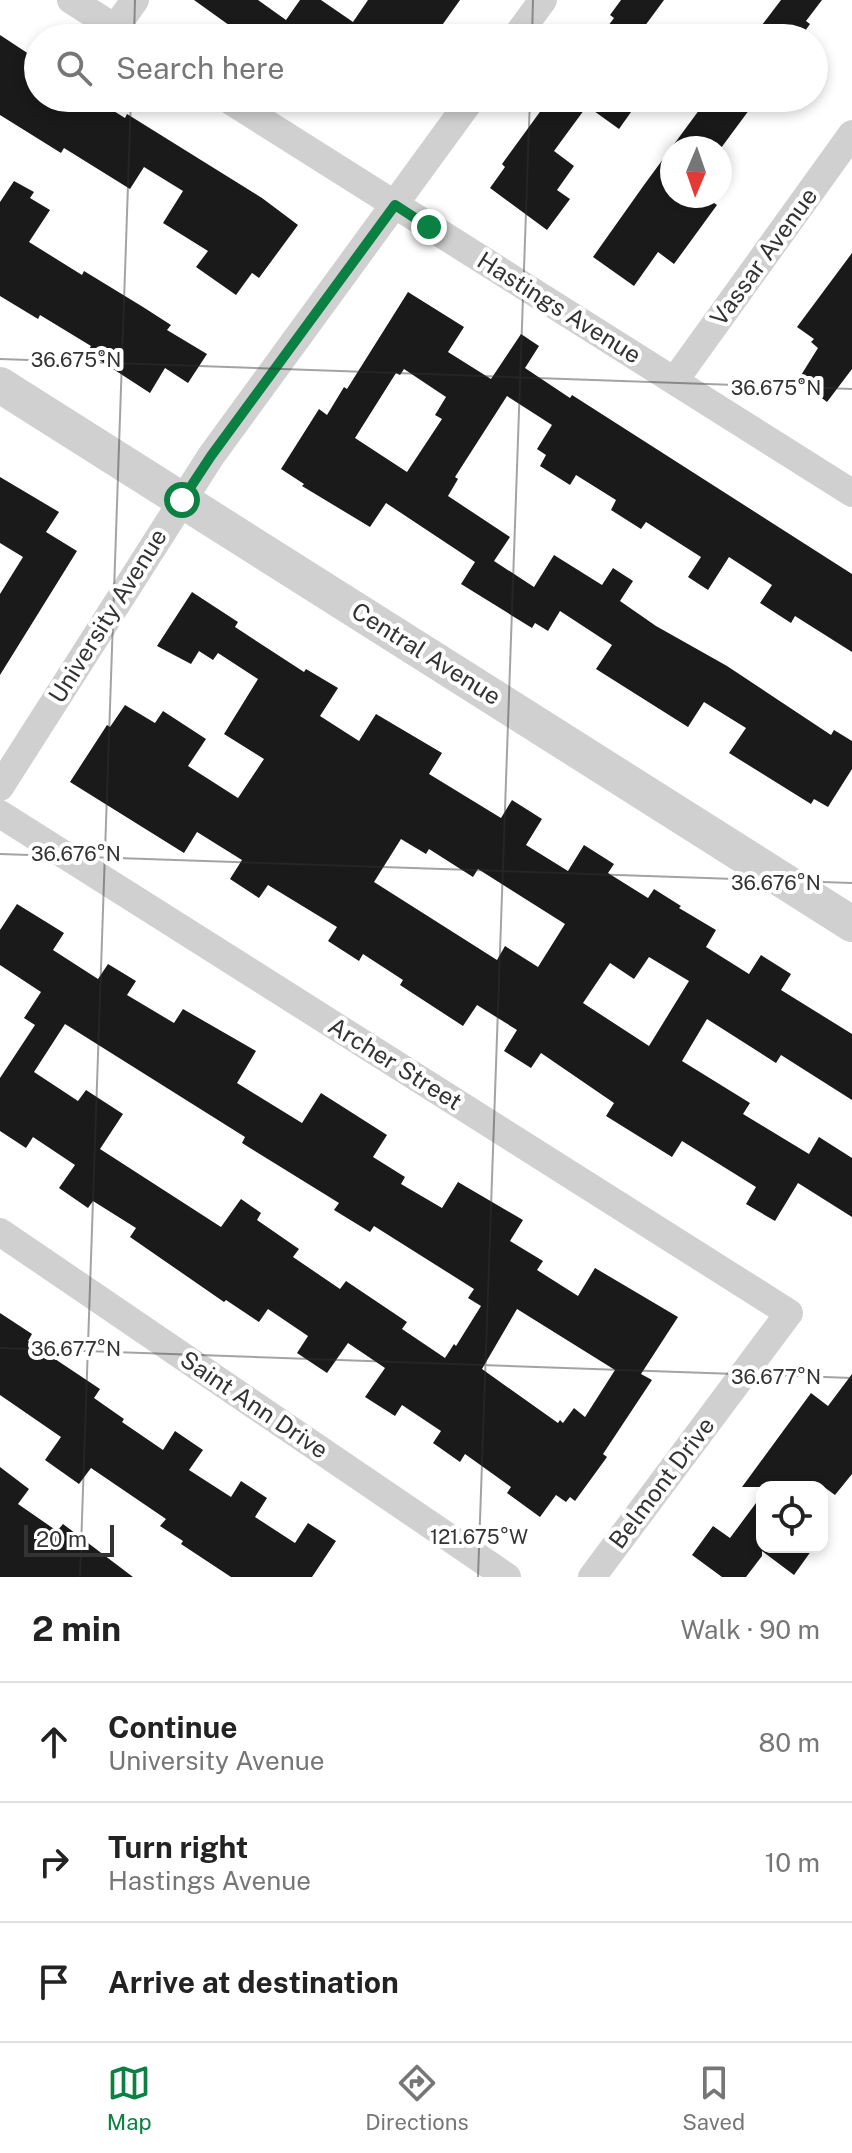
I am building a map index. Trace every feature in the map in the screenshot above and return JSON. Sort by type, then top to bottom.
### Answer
[{"type":"street","points":[[71,0],[109,24]]},
{"type":"street","points":[[126,24],[135,0]]},
{"type":"street","points":[[525,24],[543,0]]},
{"type":"street","name":"Hastings Avenue","points":[[248,112],[852,493]]},
{"type":"street","name":"University Avenue","points":[[0,787],[211,456],[462,112]]},
{"type":"street","name":"Vassar Avenue","points":[[675,380],[852,134]]},
{"type":"street","name":"Central Avenue","points":[[0,385],[852,924]]},
{"type":"street","name":"Archer Street","points":[[0,814],[789,1313]]},
{"type":"street","name":"Saint Ann Drive","points":[[0,1232],[507,1577]]},
{"type":"street","name":"Belmont Drive","points":[[592,1577],[789,1313]]},
{"type":"building","points":[[194,0],[258,0],[286,20],[300,0],[321,0],[353,22],[368,0],[460,0],[443,24],[227,24]]},
{"type":"building","points":[[621,0],[664,0],[646,24],[610,24],[614,18],[610,15]]},
{"type":"building","points":[[781,0],[822,0],[806,21],[810,24],[763,24]]},
{"type":"building","points":[[0,35],[24,51],[24,112],[115,112],[125,118],[127,114],[262,198],[298,225],[259,278],[252,273],[236,295],[196,267],[208,251],[163,223],[183,191],[144,167],[130,189],[64,148],[61,153],[0,115]]},
{"type":"building","points":[[540,112],[583,112],[554,151],[574,166],[557,190],[570,199],[547,230],[490,188],[505,167],[502,164]]},
{"type":"building","points":[[595,112],[631,112],[619,129]]},
{"type":"building","points":[[698,112],[748,112],[730,136],[680,136]]},
{"type":"building","points":[[660,163],[660,208],[715,208],[674,264],[658,252],[634,286],[593,257]]},
{"type":"building","points":[[14,181],[34,192],[30,198],[50,210],[29,242],[82,275],[84,271],[143,307],[171,325],[167,330],[207,354],[188,383],[165,368],[150,393],[87,352],[91,346],[40,315],[38,319],[0,296],[0,202]]},
{"type":"building","points":[[852,253],[852,369],[827,402],[798,380],[818,348],[811,342],[814,339],[797,327]]},
{"type":"building","points":[[408,292],[464,327],[448,352],[491,379],[521,334],[539,346],[525,368],[852,574],[852,652],[795,616],[791,623],[760,603],[772,585],[729,557],[708,590],[688,577],[701,557],[646,522],[641,529],[611,510],[616,500],[576,475],[570,485],[540,466],[546,455],[537,449],[552,425],[507,396],[455,477],[458,479],[448,496],[510,537],[494,561],[534,587],[554,555],[602,585],[613,568],[633,581],[620,601],[656,626],[727,666],[831,735],[834,730],[852,741],[852,769],[828,807],[814,799],[811,804],[729,753],[746,728],[704,702],[688,727],[596,669],[612,645],[560,611],[548,631],[535,623],[532,628],[461,584],[475,562],[386,503],[370,527],[302,486],[304,484],[281,469],[319,409],[327,415],[344,387],[347,389]],"holes":[[[404,369],[446,397],[435,415],[442,419],[407,472],[355,438],[396,373],[400,375]]]},
{"type":"building","points":[[0,477],[59,512],[46,532],[77,551],[0,675],[0,594],[23,557],[0,543]]},
{"type":"building","points":[[192,592],[238,622],[235,627],[304,672],[306,669],[338,688],[320,716],[359,741],[376,714],[442,753],[429,774],[501,818],[512,800],[542,819],[526,845],[568,871],[584,845],[614,864],[608,873],[648,898],[654,889],[716,930],[706,947],[749,974],[761,955],[791,974],[781,990],[852,1034],[852,1100],[781,1055],[776,1063],[707,1019],[682,1061],[750,1103],[743,1114],[809,1154],[819,1137],[852,1158],[852,1217],[798,1183],[775,1221],[746,1204],[756,1187],[682,1141],[672,1157],[606,1116],[614,1103],[541,1053],[531,1068],[504,1051],[517,1030],[477,1005],[463,1026],[400,985],[403,980],[363,954],[359,961],[328,941],[337,927],[268,885],[259,898],[230,879],[242,860],[197,832],[184,853],[70,782],[107,725],[110,727],[125,705],[155,723],[163,711],[206,739],[188,766],[238,798],[264,759],[224,734],[258,679],[218,653],[213,660],[199,651],[191,664],[157,646]],"holes":[[[401,839],[426,854],[429,849],[473,877],[478,869],[565,924],[538,967],[505,946],[497,960],[374,882]],[[649,957],[689,981],[649,1046],[583,1003],[610,963],[634,979]]]},
{"type":"building","points":[[17,904],[64,933],[53,950],[98,979],[108,964],[136,981],[127,995],[174,1023],[183,1009],[256,1051],[237,1083],[302,1123],[321,1093],[387,1135],[373,1157],[405,1177],[401,1184],[442,1208],[458,1182],[523,1220],[510,1241],[543,1261],[537,1270],[578,1296],[595,1268],[678,1317],[641,1374],[652,1380],[603,1454],[607,1457],[575,1501],[570,1497],[566,1502],[556,1495],[540,1517],[507,1493],[511,1487],[465,1454],[460,1462],[433,1443],[441,1431],[402,1405],[395,1416],[365,1397],[385,1368],[348,1343],[327,1373],[297,1353],[308,1336],[268,1309],[259,1322],[226,1300],[224,1302],[130,1237],[136,1228],[93,1201],[88,1208],[59,1188],[75,1165],[33,1137],[26,1148],[0,1131],[0,1078],[35,1025],[24,1018],[41,992],[0,965],[0,930]],"holes":[[[65,1024],[245,1137],[242,1143],[339,1203],[334,1210],[370,1232],[374,1226],[474,1289],[468,1298],[481,1306],[456,1346],[454,1344],[445,1358],[402,1329],[407,1322],[346,1281],[340,1289],[293,1257],[299,1249],[257,1220],[261,1213],[241,1199],[221,1227],[100,1149],[123,1114],[86,1090],[78,1101],[34,1072]],[[517,1309],[615,1370],[585,1417],[574,1408],[563,1423],[560,1420],[558,1423],[482,1369]]]},
{"type":"building","points":[[0,1313],[32,1334],[28,1341],[100,1389],[94,1398],[163,1450],[175,1431],[203,1450],[189,1470],[231,1497],[241,1481],[267,1498],[255,1517],[295,1543],[308,1523],[336,1541],[312,1577],[231,1577],[160,1526],[166,1519],[91,1468],[79,1484],[45,1460],[61,1437],[0,1395]]},
{"type":"building","points":[[852,1374],[852,1474],[835,1495],[828,1490],[828,1481],[756,1481],[756,1487],[742,1487],[811,1393],[828,1406]]},
{"type":"building","points":[[0,1467],[29,1489],[18,1504],[57,1531],[63,1524],[133,1577],[0,1577]]},
{"type":"building","points":[[756,1503],[756,1553],[762,1553],[762,1556],[746,1577],[722,1577],[692,1555],[713,1526],[730,1538]]},
{"type":"building","points":[[765,1553],[810,1553],[794,1575]]},
{"type":"route","points":[[182,500],[395,205],[429,227]]}]
